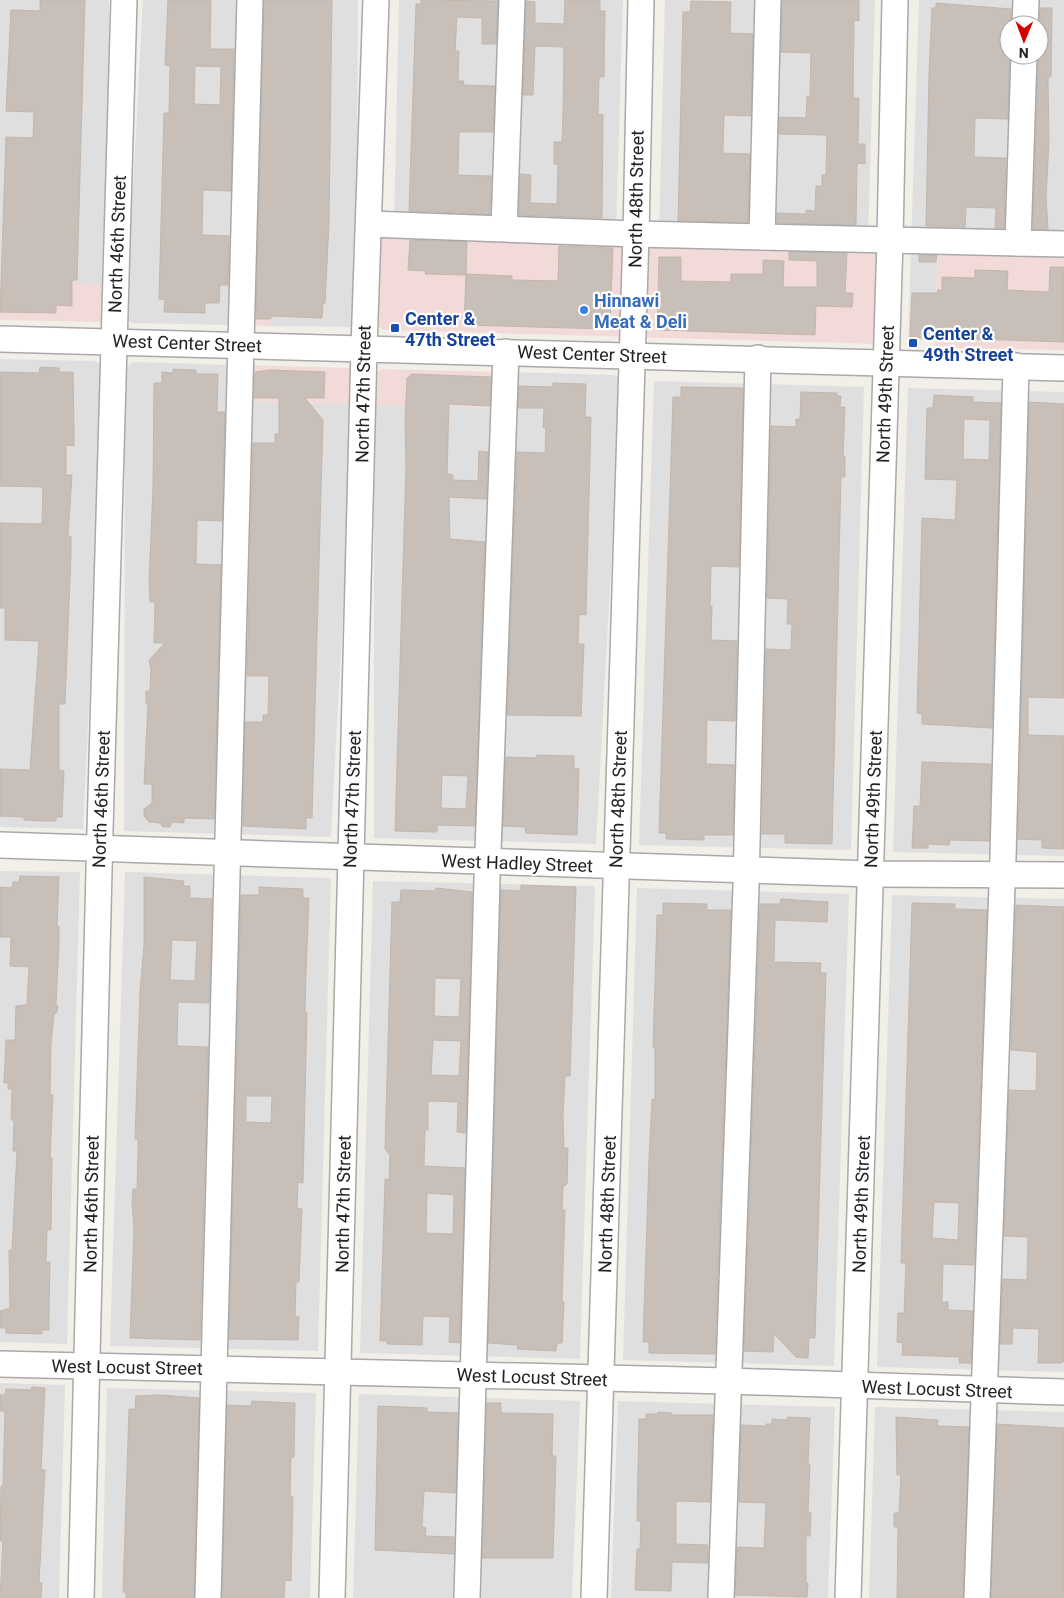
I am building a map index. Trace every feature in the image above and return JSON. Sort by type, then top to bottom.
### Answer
[{"type":"street","name":"North 46th Street","points":[[81,1598],[99,847],[124,0]]},
{"type":"street","points":[[208,1598],[226,851],[250,0]]},
{"type":"street","name":"North 47th Street","points":[[332,1598],[364,348],[376,0]]},
{"type":"street","points":[[504,228],[512,0]]},
{"type":"street","name":"North 48th Street","points":[[594,1598],[636,234],[641,0]]},
{"type":"street","points":[[762,236],[768,0]]},
{"type":"street","name":"North 49th Street","points":[[848,1598],[890,240],[895,0]]},
{"type":"street","points":[[1025,15],[1026,0]]},
{"type":"street","points":[[1018,243],[1024,65]]},
{"type":"street","points":[[368,224],[636,234],[1064,244]]},
{"type":"street","name":"West Center Street","points":[[0,339],[758,358],[1064,368]]},
{"type":"street","points":[[467,1598],[488,862],[506,352]]},
{"type":"street","points":[[721,1598],[746,869],[758,358]]},
{"type":"street","points":[[978,1598],[1016,366]]},
{"type":"street","name":"West Hadley Street","points":[[0,845],[226,851],[350,858],[871,874],[1064,876]]},
{"type":"street","name":"West Locust Street","points":[[0,1364],[728,1381],[1064,1392]]},
{"type":"shaded area","points":[[0,0],[109,0],[108,284],[0,280]]},
{"type":"shaded area","points":[[143,0],[358,0],[356,320],[350,327],[271,326],[272,288],[234,287],[234,325],[133,323],[126,320]]},
{"type":"shaded area","points":[[399,0],[623,0],[616,233],[394,225]]},
{"type":"shaded area","points":[[665,0],[875,0],[868,239],[659,234]]},
{"type":"shaded area","points":[[919,0],[1064,0],[1064,244],[938,241],[935,340],[908,340]]},
{"type":"shaded area","points":[[378,229],[880,244],[878,344],[385,330],[380,328],[376,322]]},
{"type":"shaded area","points":[[938,246],[1064,250],[1064,350],[935,348]]},
{"type":"shaded area","points":[[0,280],[108,284],[103,322],[0,320]]},
{"type":"shaded area","points":[[250,288],[273,288],[271,326],[247,325]]},
{"type":"shaded area","points":[[0,359],[95,361],[103,366],[105,372],[83,829],[0,827]]},
{"type":"shaded area","points":[[136,362],[232,365],[231,401],[354,404],[331,837],[124,831],[125,372],[130,364]]},
{"type":"shaded area","points":[[247,365],[348,368],[352,370],[354,404],[247,401]]},
{"type":"shaded area","points":[[382,369],[500,372],[498,408],[374,405],[375,373]]},
{"type":"shaded area","points":[[513,372],[614,375],[620,378],[621,383],[596,844],[374,838],[374,405],[512,408]]},
{"type":"shaded area","points":[[654,381],[864,387],[851,850],[639,845]]},
{"type":"shaded area","points":[[908,388],[1064,392],[1064,856],[893,852]]},
{"type":"shaded area","points":[[0,871],[80,872],[67,1344],[0,1342]]},
{"type":"shaded area","points":[[125,872],[331,878],[318,1351],[110,1346]]},
{"type":"shaded area","points":[[373,881],[595,886],[580,1359],[360,1353]]},
{"type":"shaded area","points":[[637,888],[849,894],[834,1366],[623,1360]]},
{"type":"shaded area","points":[[892,895],[1064,899],[1064,1372],[877,1367]]},
{"type":"shaded area","points":[[0,1383],[65,1385],[59,1598],[0,1598]]},
{"type":"shaded area","points":[[107,1388],[316,1393],[310,1598],[102,1598]]},
{"type":"shaded area","points":[[359,1394],[580,1401],[572,1598],[353,1598]]},
{"type":"shaded area","points":[[618,1401],[835,1407],[828,1598],[611,1598]]},
{"type":"shaded area","points":[[875,1407],[1064,1412],[1064,1598],[869,1598]]},
{"type":"building","points":[[40,0],[85,0],[77,280],[72,280],[72,306],[56,305],[56,313],[0,312],[6,137],[33,138],[34,112],[6,111],[11,10],[40,11]]},
{"type":"building","points":[[168,0],[211,0],[210,49],[234,49],[231,191],[203,190],[202,235],[229,236],[228,285],[220,285],[219,303],[205,303],[205,313],[164,312],[165,300],[159,299],[164,113],[169,113],[170,66],[165,65]],"holes":[[[195,66],[221,67],[220,105],[194,104]]]},
{"type":"building","points":[[264,0],[332,0],[329,224],[325,303],[323,303],[322,318],[271,316],[271,319],[256,319]]},
{"type":"building","points":[[421,0],[498,1],[496,44],[482,44],[482,18],[457,17],[455,51],[459,51],[458,81],[464,81],[463,85],[495,86],[493,132],[459,132],[458,175],[491,176],[490,214],[409,211],[416,4],[421,4]]},
{"type":"building","points":[[565,0],[600,0],[600,11],[605,11],[604,77],[599,77],[598,114],[603,115],[602,218],[519,215],[520,174],[531,175],[530,203],[557,204],[558,164],[554,164],[554,142],[562,142],[563,114],[564,47],[535,46],[533,95],[523,95],[526,1],[535,2],[535,23],[564,24]]},
{"type":"building","points":[[782,0],[859,0],[859,21],[854,20],[853,98],[859,98],[858,144],[865,144],[865,164],[857,163],[856,225],[777,223],[777,213],[806,214],[806,210],[815,211],[816,186],[822,186],[822,175],[826,175],[827,135],[779,134],[779,117],[806,118],[807,96],[810,97],[811,53],[781,52]]},
{"type":"building","points":[[691,1],[731,2],[730,33],[753,34],[751,116],[724,115],[723,151],[723,153],[750,154],[748,222],[678,221],[683,12],[690,12]]},
{"type":"building","points":[[936,3],[1011,9],[1011,15],[999,15],[999,65],[1009,65],[1008,119],[975,118],[974,157],[1006,158],[1004,228],[995,228],[996,208],[966,207],[965,227],[926,226],[929,73],[932,8],[936,8]]},
{"type":"building","points":[[1040,8],[1052,8],[1051,76],[1048,78],[1049,142],[1046,197],[1048,229],[1033,229],[1038,65],[1049,65],[1049,15],[1040,15]]},
{"type":"building","points":[[410,240],[467,242],[466,274],[512,276],[512,280],[558,281],[559,246],[613,248],[610,324],[605,329],[464,325],[466,275],[425,274],[426,271],[408,270]]},
{"type":"building","points":[[789,252],[847,253],[845,293],[853,293],[852,307],[816,306],[815,335],[657,330],[659,257],[681,257],[681,281],[731,282],[731,274],[763,274],[763,260],[784,261],[783,287],[817,287],[817,261],[789,260]]},
{"type":"building","points":[[919,255],[937,255],[936,262],[919,262]]},
{"type":"building","points":[[1050,267],[1064,267],[1064,342],[910,337],[912,293],[937,293],[938,290],[942,290],[942,277],[975,278],[975,270],[1008,271],[1007,290],[1049,292]]},
{"type":"building","points":[[40,367],[59,368],[59,372],[73,372],[74,446],[66,445],[66,475],[72,475],[68,536],[71,536],[71,554],[65,704],[59,704],[59,770],[64,771],[62,817],[56,817],[56,821],[24,820],[24,817],[0,816],[0,769],[30,770],[39,641],[5,640],[5,608],[0,608],[0,523],[42,524],[43,487],[0,486],[0,372],[39,373]]},
{"type":"building","points":[[173,369],[196,370],[196,374],[218,374],[217,412],[225,412],[222,521],[197,520],[196,564],[221,565],[214,819],[184,818],[184,823],[172,822],[170,827],[163,827],[160,823],[149,822],[144,816],[144,809],[152,803],[152,784],[144,784],[148,704],[146,704],[146,691],[150,691],[151,669],[149,660],[165,643],[154,643],[155,602],[150,602],[149,581],[153,489],[154,383],[162,383],[162,372],[173,373]]},
{"type":"building","points":[[270,370],[325,372],[324,398],[305,398],[323,420],[312,818],[306,818],[306,829],[243,826],[245,722],[263,722],[263,715],[268,715],[269,676],[247,676],[253,443],[275,443],[275,434],[279,434],[279,398],[254,398],[255,372]]},
{"type":"building","points":[[412,374],[491,377],[490,406],[449,404],[447,474],[453,475],[453,480],[478,481],[479,451],[488,452],[486,499],[449,497],[450,539],[485,542],[475,826],[437,825],[437,832],[395,831],[407,378]],"holes":[[[442,775],[468,776],[466,809],[441,808]]]},
{"type":"building","points":[[553,383],[586,384],[585,417],[591,417],[586,615],[579,614],[578,644],[584,644],[581,716],[507,715],[517,452],[545,453],[546,428],[543,428],[544,408],[518,408],[519,386],[553,387]]},
{"type":"building","points":[[681,387],[743,388],[739,567],[711,566],[710,606],[712,606],[711,640],[737,641],[735,721],[707,720],[706,764],[734,765],[733,835],[704,835],[704,840],[666,839],[666,833],[659,833],[673,397],[681,397]]},
{"type":"building","points":[[801,392],[837,393],[837,396],[841,396],[840,407],[845,407],[843,456],[845,456],[845,477],[841,477],[832,844],[785,843],[785,834],[762,834],[766,649],[791,650],[792,624],[787,624],[788,599],[767,598],[771,426],[796,427],[796,419],[800,419]]},
{"type":"building","points":[[934,395],[973,397],[973,402],[1001,403],[992,728],[922,724],[922,714],[917,713],[922,518],[955,520],[957,480],[925,479],[927,408],[933,408]],"holes":[[[964,419],[990,420],[989,460],[963,459]]]},
{"type":"building","points":[[1029,402],[1064,404],[1064,698],[1028,697],[1028,735],[1064,736],[1064,849],[1042,848],[1042,840],[1018,839]]},
{"type":"building","points":[[537,755],[574,756],[574,768],[579,769],[577,835],[526,833],[525,827],[503,826],[506,757],[536,758]]},
{"type":"building","points":[[922,762],[991,764],[989,841],[950,840],[949,845],[928,844],[928,848],[912,848],[914,806],[920,806]]},
{"type":"building","points":[[20,876],[59,877],[57,926],[59,926],[59,943],[56,1004],[58,1006],[57,1012],[54,1015],[51,1044],[50,1095],[53,1095],[50,1158],[52,1158],[51,1230],[47,1230],[46,1262],[50,1262],[49,1330],[42,1330],[42,1334],[6,1333],[6,1328],[0,1328],[0,1311],[10,1308],[9,1250],[12,1250],[17,1151],[13,1151],[12,1089],[8,1089],[8,1083],[4,1083],[6,1040],[15,1040],[16,1006],[27,1005],[29,967],[10,966],[11,937],[0,937],[0,887],[12,888],[13,882],[19,882]]},
{"type":"building","points":[[144,877],[184,881],[183,886],[190,886],[190,898],[212,899],[209,1003],[178,1002],[177,1046],[208,1047],[200,1340],[130,1338],[134,1230],[132,1201],[133,1189],[137,1189],[138,1139],[135,1139],[140,991],[144,945]],"holes":[[[172,940],[197,941],[195,981],[170,980]]]},
{"type":"building","points":[[521,885],[576,887],[570,1076],[565,1076],[563,1115],[564,1148],[568,1148],[567,1184],[563,1187],[562,1210],[565,1210],[562,1301],[564,1302],[562,1343],[557,1343],[556,1351],[517,1349],[518,1345],[488,1343],[501,890],[521,891]]},
{"type":"building","points":[[259,887],[303,889],[303,898],[309,898],[305,1013],[307,1013],[303,1183],[298,1182],[297,1208],[302,1209],[299,1282],[296,1282],[295,1316],[299,1317],[298,1340],[229,1339],[241,895],[259,895]],"holes":[[[246,1096],[272,1096],[271,1123],[246,1122]]]},
{"type":"building","points":[[436,888],[472,892],[466,1133],[457,1132],[458,1102],[428,1101],[428,1130],[425,1130],[424,1166],[465,1168],[460,1343],[449,1342],[450,1317],[423,1316],[422,1345],[387,1344],[387,1341],[380,1341],[385,1179],[389,1180],[390,1155],[385,1149],[392,902],[400,902],[401,890],[435,891]],"holes":[[[435,978],[461,979],[459,1017],[434,1016]],[[433,1040],[461,1041],[459,1076],[431,1075]],[[427,1193],[454,1195],[453,1234],[426,1233]]]},
{"type":"building","points":[[781,899],[828,902],[827,922],[775,920],[774,962],[821,963],[820,973],[826,973],[815,1338],[809,1338],[808,1358],[796,1357],[774,1334],[773,1352],[744,1351],[760,904],[780,904]]},
{"type":"building","points":[[663,903],[707,904],[707,910],[731,910],[715,1354],[649,1353],[649,1342],[643,1342],[652,1099],[655,1100],[655,1048],[653,1048],[657,915],[663,915]]},
{"type":"building","points":[[912,903],[955,904],[955,909],[987,910],[974,1265],[943,1264],[942,1302],[948,1302],[948,1310],[973,1311],[971,1363],[959,1363],[960,1357],[902,1355],[903,1343],[897,1342],[898,1313],[904,1313],[906,1263],[901,1263]],"holes":[[[934,1202],[959,1203],[958,1240],[932,1238]]]},
{"type":"building","points":[[1016,905],[1064,907],[1064,1361],[1061,1363],[1038,1363],[1039,1329],[1013,1328],[1012,1344],[1000,1344],[1003,1279],[1027,1280],[1028,1237],[1004,1236],[1009,1090],[1036,1091],[1037,1052],[1011,1050]]},
{"type":"building","points":[[32,1387],[45,1388],[41,1470],[45,1470],[39,1583],[42,1583],[41,1598],[0,1598],[3,1541],[0,1541],[1,1486],[3,1486],[5,1411],[0,1411],[0,1395],[5,1395],[6,1389],[31,1390]]},
{"type":"building","points":[[160,1395],[199,1398],[194,1598],[126,1598],[126,1592],[123,1592],[129,1409],[135,1409],[136,1396]]},
{"type":"building","points":[[252,1401],[295,1403],[294,1457],[291,1457],[290,1497],[293,1497],[291,1581],[285,1580],[284,1598],[222,1598],[227,1405],[251,1406]]},
{"type":"building","points":[[487,1403],[501,1403],[501,1413],[553,1414],[552,1456],[556,1456],[553,1558],[482,1558]]},
{"type":"building","points":[[378,1406],[427,1408],[427,1412],[458,1413],[456,1493],[424,1491],[422,1527],[426,1528],[425,1536],[454,1537],[454,1554],[375,1550]]},
{"type":"building","points":[[658,1412],[672,1413],[672,1415],[713,1415],[710,1502],[676,1501],[676,1544],[708,1545],[708,1563],[672,1562],[671,1591],[635,1590],[637,1549],[640,1549],[641,1521],[637,1521],[639,1419],[646,1419],[646,1414],[658,1414]]},
{"type":"building","points":[[787,1417],[810,1418],[808,1513],[811,1513],[810,1536],[806,1536],[807,1597],[735,1595],[737,1547],[764,1548],[766,1503],[739,1502],[741,1425],[766,1426],[766,1424],[772,1424],[772,1419],[787,1420]]},
{"type":"building","points":[[896,1417],[938,1420],[937,1426],[969,1427],[963,1598],[897,1598],[898,1527],[894,1527],[894,1513],[899,1513],[901,1475],[897,1475]]},
{"type":"building","points":[[997,1424],[1064,1428],[1064,1598],[991,1598]]},
{"type":"place","name":"Hinnawi Meat & Deli","points":[[584,310]]},
{"type":"place","name":"Center & 47th Street","points":[[395,328]]},
{"type":"place","name":"Center & 49th Street","points":[[913,343]]}]
